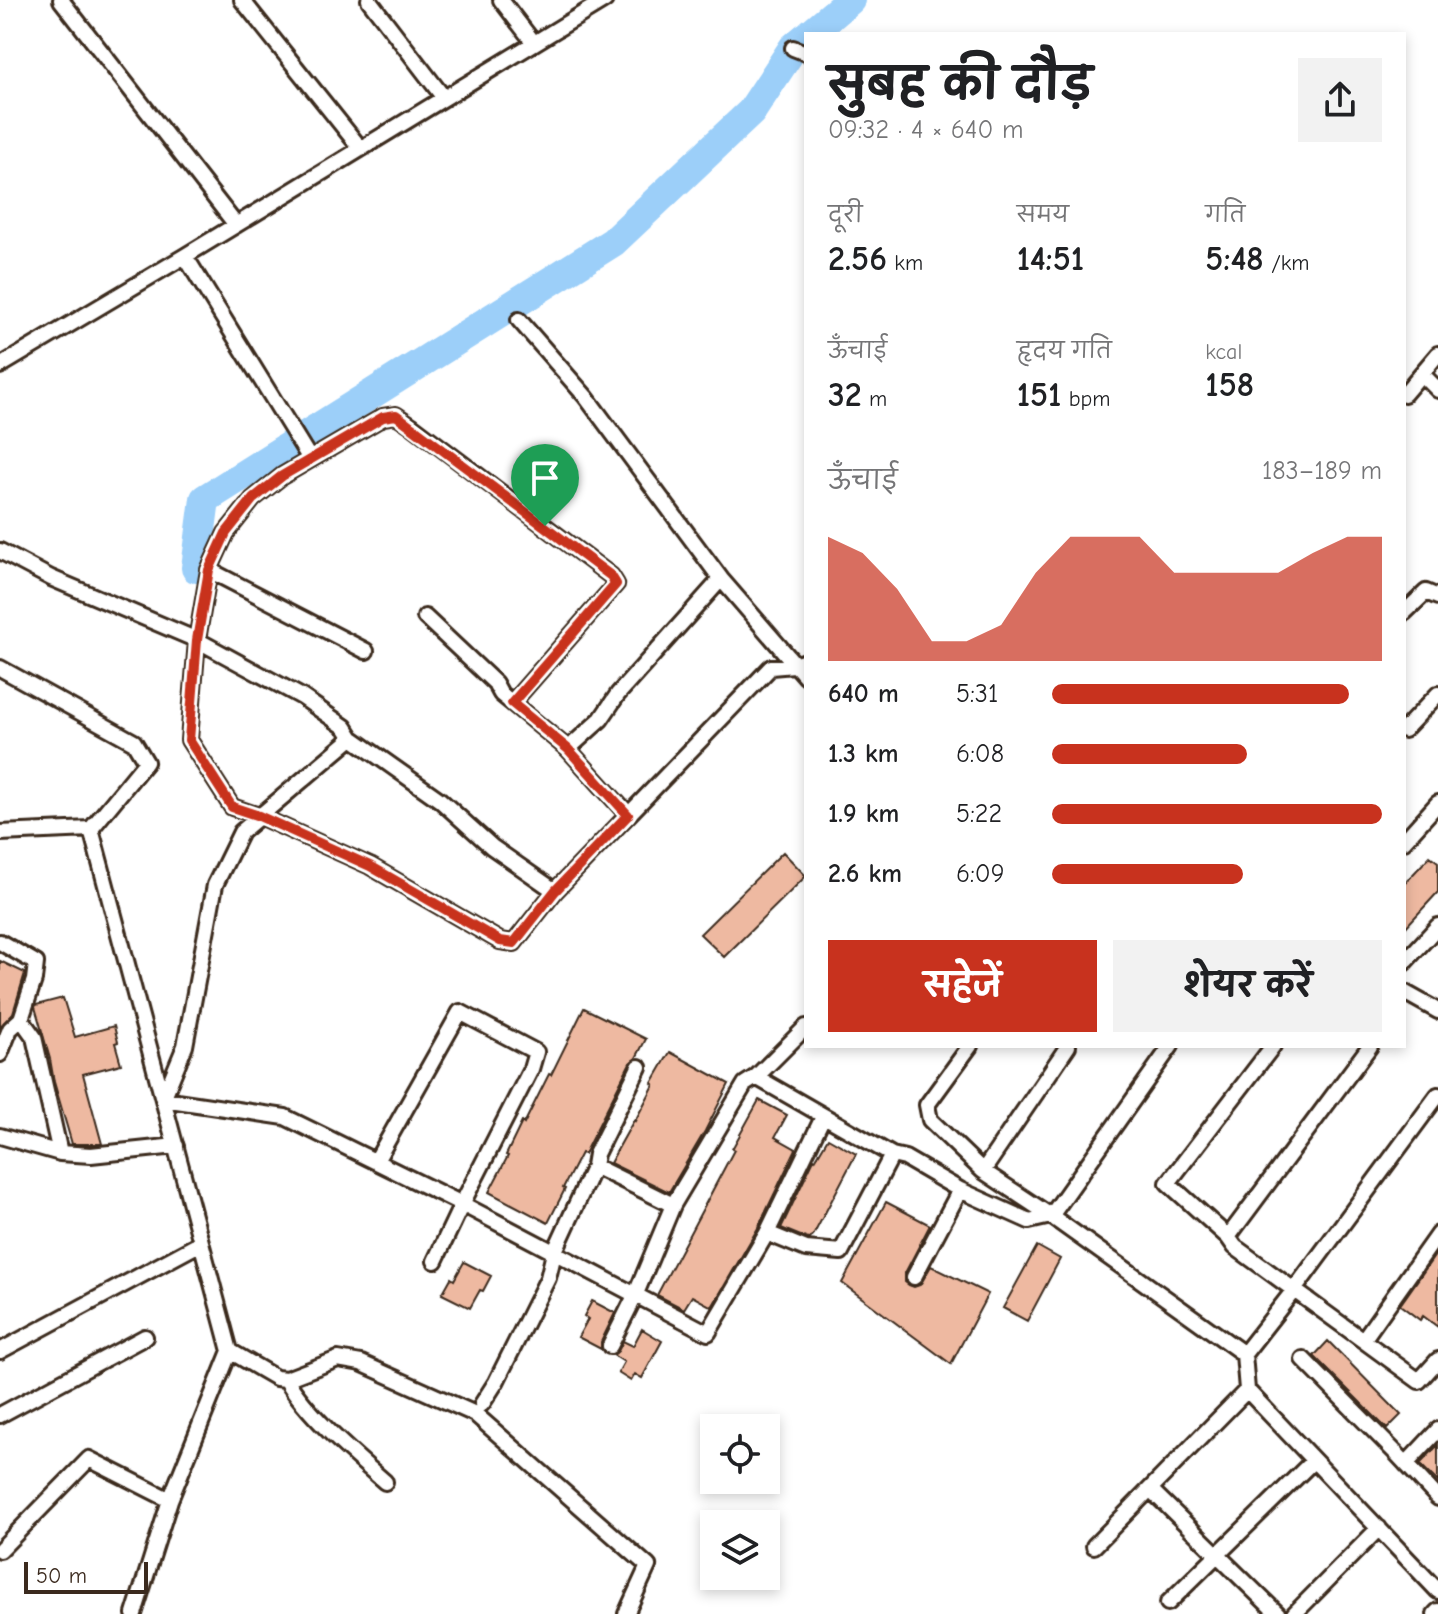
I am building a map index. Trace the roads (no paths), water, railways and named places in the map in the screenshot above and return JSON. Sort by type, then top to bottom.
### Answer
[{"type":"street","points":[[61,0],[236,225]]},
{"type":"street","points":[[242,0],[361,149]]},
{"type":"street","points":[[369,0],[444,98]]},
{"type":"street","points":[[501,0],[534,43]]},
{"type":"street","points":[[0,366],[605,0]]},
{"type":"street","points":[[185,256],[310,459]]},
{"type":"street","points":[[519,320],[586,397],[721,579],[800,663]]},
{"type":"street","points":[[1406,392],[1438,354]]},
{"type":"street","points":[[1422,374],[1438,390]]},
{"type":"street","points":[[512,703],[616,584],[611,576],[396,415],[383,417],[282,476],[253,499],[226,533],[209,570],[197,640],[189,740],[232,807],[370,866],[500,941],[514,943],[555,891],[771,667],[800,663]]},
{"type":"street","points":[[0,551],[51,578],[197,640],[302,697],[345,727],[352,738],[440,800],[492,847],[555,891]]},
{"type":"street","points":[[209,570],[366,651]]},
{"type":"street","points":[[568,749],[601,719],[618,694],[721,579]]},
{"type":"street","points":[[1406,611],[1426,592],[1438,597]]},
{"type":"street","points":[[425,617],[495,683],[501,694],[568,749],[628,815]]},
{"type":"street","points":[[0,668],[134,742],[146,762],[91,829],[0,833]]},
{"type":"street","points":[[1406,728],[1438,694]]},
{"type":"street","points":[[163,1099],[185,1046],[215,885],[241,832],[352,738]]},
{"type":"street","points":[[1406,839],[1438,803]]},
{"type":"street","points":[[91,829],[230,1351],[170,1500],[134,1614]]},
{"type":"street","points":[[1406,961],[1438,926]]},
{"type":"street","points":[[0,942],[36,963],[34,980],[21,1019],[10,1029],[0,1054]]},
{"type":"street","points":[[1406,996],[1438,1011]]},
{"type":"street","points":[[376,1161],[460,1012],[536,1052],[531,1069],[435,1261]]},
{"type":"street","points":[[21,1019],[34,1037],[60,1153]]},
{"type":"street","points":[[610,1346],[635,1296],[673,1205],[745,1084],[804,1029]]},
{"type":"street","points":[[969,1048],[927,1105],[930,1120],[983,1171],[1244,1354]]},
{"type":"street","points":[[983,1171],[1067,1048]]},
{"type":"street","points":[[756,1077],[892,1155],[905,1158],[960,1190],[1029,1221],[1051,1216],[1170,1048]]},
{"type":"street","points":[[1271,1048],[1168,1183],[1235,1247],[1419,1381],[1438,1360]]},
{"type":"street","points":[[1228,1237],[1369,1048]]},
{"type":"street","points":[[482,1404],[548,1278],[554,1253],[594,1166],[596,1154],[639,1067]]},
{"type":"street","points":[[1438,1095],[1244,1354],[1247,1390],[1438,1591]]},
{"type":"street","points":[[163,1099],[285,1117],[462,1204],[708,1333],[767,1233],[823,1117]]},
{"type":"street","points":[[0,1136],[60,1153],[91,1155],[176,1146]]},
{"type":"street","points":[[767,1233],[806,1249],[841,1252],[892,1155]]},
{"type":"street","points":[[594,1166],[673,1205]]},
{"type":"street","points":[[914,1277],[960,1190]]},
{"type":"street","points":[[1363,1340],[1438,1234]]},
{"type":"street","points":[[0,1351],[201,1243]]},
{"type":"street","points":[[0,1415],[145,1337]]},
{"type":"street","points":[[230,1351],[276,1378],[286,1379],[338,1359],[361,1363],[475,1414],[648,1566],[626,1614]]},
{"type":"street","points":[[1303,1359],[1438,1498]]},
{"type":"street","points":[[286,1379],[294,1393],[385,1482]]},
{"type":"street","points":[[1094,1546],[1247,1390]]},
{"type":"street","points":[[1406,1464],[1438,1430]]},
{"type":"street","points":[[0,1550],[89,1459],[170,1500]]},
{"type":"street","points":[[1168,1603],[1313,1461]]},
{"type":"street","points":[[1150,1489],[1278,1614]]},
{"type":"street","points":[[1294,1614],[1379,1528]]},
{"type":"waterway","points":[[812,32],[850,0]]},
{"type":"waterway","points":[[196,568],[205,499],[613,242],[751,112],[793,48],[804,39]]}]
